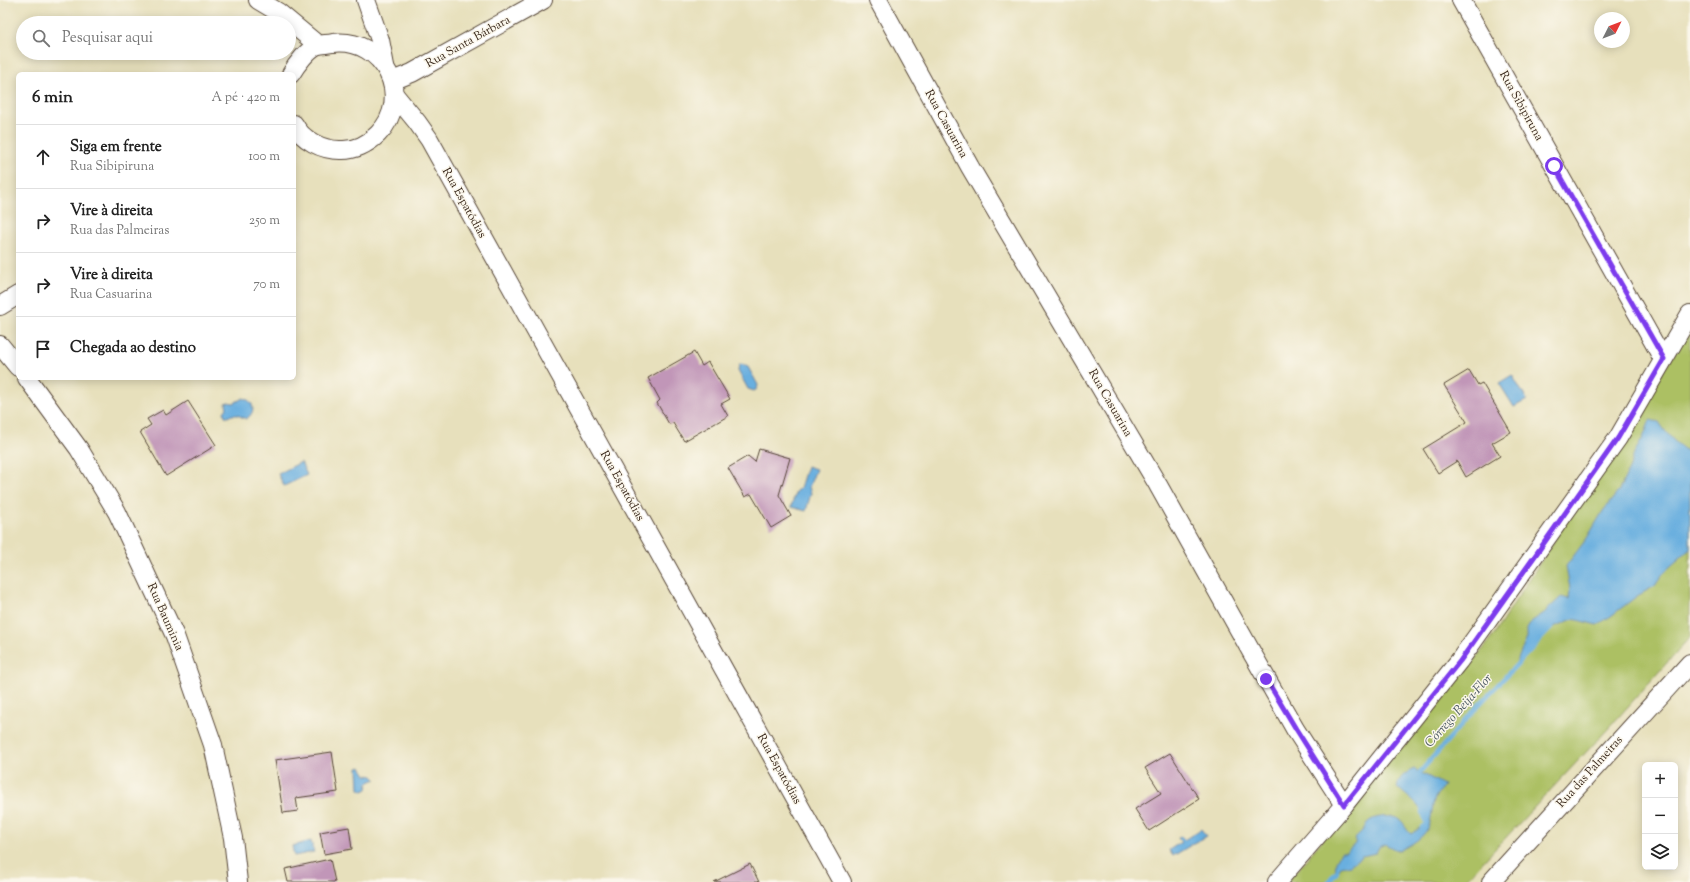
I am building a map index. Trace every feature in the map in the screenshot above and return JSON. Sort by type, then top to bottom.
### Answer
[{"type":"street","points":[[258,0],[283,16]]},
{"type":"street","points":[[296,128],[307,139],[323,148],[340,150],[358,148],[373,140],[385,127],[392,111],[390,80],[380,40],[366,0]]},
{"type":"street","name":"Rua Santa Bárbara","points":[[390,80],[412,73],[542,0]]},
{"type":"street","name":"Rua Casuarina","points":[[878,0],[970,167],[1154,478],[1288,716],[1344,805]]},
{"type":"street","name":"Rua Sibipiruna","points":[[1461,0],[1664,359]]},
{"type":"street","points":[[292,72],[298,62],[318,45],[296,27]]},
{"type":"street","name":"Rua Espatódias","points":[[318,45],[342,42],[358,45],[373,54],[429,140],[842,882]]},
{"type":"street","points":[[0,306],[16,296]]},
{"type":"street","points":[[1276,882],[1344,805],[1460,661],[1618,438],[1690,314]]},
{"type":"street","points":[[0,345],[16,365]]},
{"type":"street","name":"Rua Bauminia","points":[[28,380],[79,449],[117,512],[175,636],[214,745],[233,838],[238,882]]},
{"type":"street","name":"Rua das Palmeiras","points":[[1491,882],[1690,663]]},
{"type":"green space","points":[[1690,329],[1690,637],[1608,729],[1464,882],[1287,882],[1489,642]]},
{"type":"water","points":[[742,364],[748,367],[758,385],[757,389],[754,391],[748,389],[738,371],[739,365]]},
{"type":"water","points":[[1512,375],[1527,400],[1514,407],[1499,383]]},
{"type":"water","points":[[243,398],[250,402],[253,407],[253,411],[246,419],[235,415],[228,417],[225,416],[224,412],[227,408],[227,402],[234,403]]},
{"type":"water","points":[[1650,420],[1659,422],[1673,439],[1690,453],[1690,549],[1664,572],[1655,586],[1637,596],[1597,625],[1573,619],[1549,629],[1515,666],[1527,638],[1527,629],[1532,621],[1544,613],[1561,597],[1569,599],[1570,589],[1566,566],[1587,538],[1603,511],[1618,492],[1630,467],[1634,453],[1643,438]]},
{"type":"water","points":[[301,462],[307,475],[284,486],[278,474]]},
{"type":"water","points":[[807,466],[816,469],[809,487],[811,493],[806,511],[791,507],[796,491],[800,488]]},
{"type":"water","points":[[361,767],[366,775],[373,776],[376,779],[368,783],[367,789],[363,791],[359,789],[358,768]]},
{"type":"water","points":[[1414,769],[1444,785],[1435,798],[1428,828],[1422,836],[1413,843],[1398,851],[1385,844],[1379,847],[1376,853],[1362,856],[1350,865],[1341,867],[1335,875],[1336,861],[1341,852],[1346,852],[1355,844],[1355,839],[1357,836],[1367,823],[1373,819],[1390,817],[1400,819],[1411,834],[1426,824],[1420,808],[1397,787],[1403,776]]},
{"type":"water","points":[[1201,829],[1206,836],[1173,856],[1169,850],[1181,842],[1178,838],[1181,836],[1184,840]]},
{"type":"water","points":[[311,841],[314,852],[294,856],[292,846]]},
{"type":"building","points":[[694,352],[702,366],[708,362],[730,399],[721,404],[728,416],[684,441],[673,423],[669,424],[657,403],[660,400],[648,378]]},
{"type":"building","points":[[1469,370],[1478,385],[1482,383],[1511,432],[1492,443],[1500,456],[1466,477],[1457,461],[1438,473],[1423,449],[1467,422],[1444,385]]},
{"type":"building","points":[[188,401],[216,445],[166,476],[140,432],[151,425],[147,419],[163,410],[166,415]]},
{"type":"building","points":[[759,449],[790,458],[779,495],[791,516],[771,528],[751,494],[745,497],[728,468],[748,456],[755,462]]},
{"type":"building","points":[[332,752],[338,792],[296,798],[298,811],[283,813],[275,760]]},
{"type":"building","points":[[1170,753],[1199,799],[1149,831],[1135,809],[1161,793],[1145,768]]},
{"type":"building","points":[[349,827],[352,849],[324,854],[320,832]]},
{"type":"building","points":[[330,859],[335,882],[288,882],[285,869]]},
{"type":"building","points":[[750,864],[759,882],[714,882]]},
{"type":"waterway","name":"Córrego Beija-Flor","points":[[1419,776],[1420,772],[1476,708],[1552,627]]},
{"type":"waterway","points":[[1421,805],[1426,824],[1422,827]]},
{"type":"waterway","name":"Córrego Beija-Flor","points":[[1328,882],[1337,871]]},
{"type":"route","points":[[1266,679],[1344,805],[1460,661],[1618,438],[1664,359],[1554,166]]}]
